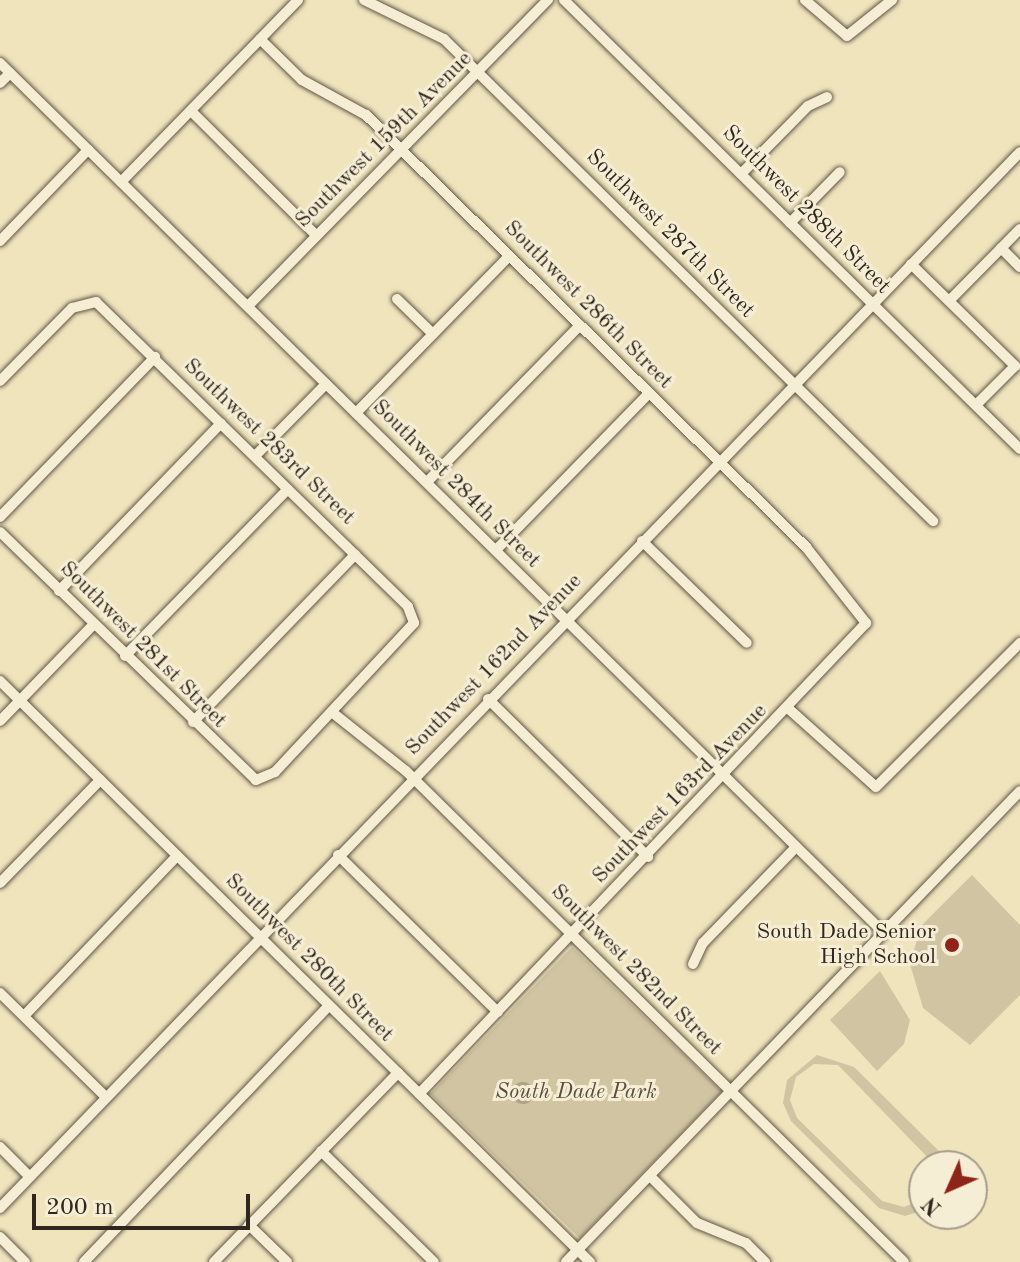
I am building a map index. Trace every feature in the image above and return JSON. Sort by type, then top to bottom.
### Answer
[{"type":"street","points":[[121,182],[298,0]]},
{"type":"street","name":"Southwest 287th Street","points":[[364,0],[427,27],[478,73],[933,521]]},
{"type":"street","name":"Southwest 159th Avenue","points":[[248,306],[548,0]]},
{"type":"street","name":"Southwest 288th Street","points":[[565,0],[1020,449]]},
{"type":"street","points":[[805,0],[847,36],[892,0]]},
{"type":"street","name":"Southwest 286th Street","points":[[260,39],[302,80],[358,108],[814,555],[866,623]]},
{"type":"street","name":"Southwest 284th Street","points":[[0,63],[884,933]]},
{"type":"street","points":[[0,83],[10,73]]},
{"type":"street","points":[[741,174],[808,106],[827,97]]},
{"type":"street","points":[[191,111],[317,236]]},
{"type":"street","points":[[0,241],[88,150]]},
{"type":"street","name":"Southwest 162nd Avenue","points":[[0,1208],[793,383],[1020,152]]},
{"type":"street","points":[[790,223],[840,172]]},
{"type":"street","points":[[949,301],[1020,229]]},
{"type":"street","points":[[1001,248],[1020,267]]},
{"type":"street","points":[[356,413],[509,256]]},
{"type":"street","points":[[911,264],[1017,363],[976,405]]},
{"type":"street","points":[[397,299],[433,334]]},
{"type":"street","name":"Southwest 283rd Street","points":[[0,381],[86,300],[155,357],[408,607],[414,623],[333,713]]},
{"type":"street","points":[[427,482],[580,325]]},
{"type":"street","points":[[0,517],[155,357]]},
{"type":"street","points":[[255,456],[326,384]]},
{"type":"street","points":[[496,550],[649,393]]},
{"type":"street","points":[[59,591],[221,423]]},
{"type":"street","points":[[125,656],[288,489]]},
{"type":"street","name":"Southwest 281st Street","points":[[0,532],[193,722],[261,781],[333,713]]},
{"type":"street","points":[[642,541],[747,643]]},
{"type":"street","points":[[193,722],[355,555]]},
{"type":"street","name":"Southwest 163rd Avenue","points":[[419,1094],[790,710],[866,623]]},
{"type":"street","points":[[0,721],[93,625]]},
{"type":"street","points":[[790,710],[876,787],[1020,643]]},
{"type":"street","name":"Southwest 280th Street","points":[[0,681],[590,1262]]},
{"type":"street","points":[[488,699],[648,857]]},
{"type":"street","name":"Southwest 282nd Street","points":[[333,713],[413,778],[904,1262]]},
{"type":"street","points":[[0,883],[100,780]]},
{"type":"street","points":[[566,1262],[1020,791]]},
{"type":"street","points":[[693,964],[703,943],[796,847]]},
{"type":"street","points":[[338,855],[498,1012]]},
{"type":"street","points":[[24,1016],[177,856]]},
{"type":"street","points":[[0,993],[106,1097]]},
{"type":"street","points":[[84,1262],[329,1006]]},
{"type":"street","points":[[214,1262],[398,1073]]},
{"type":"street","points":[[0,1147],[30,1177]]},
{"type":"street","points":[[321,1151],[434,1262]]},
{"type":"street","points":[[650,1176],[697,1223],[746,1243],[765,1262]]},
{"type":"street","points":[[249,1225],[287,1262]]},
{"type":"street","points":[[0,1237],[25,1262]]},
{"type":"green space","points":[[972,875],[1020,925],[1020,995],[970,1045],[923,1008],[910,964],[921,926]]},
{"type":"green space","name":"South Dade Park","points":[[572,947],[722,1091],[580,1238],[430,1094]]},
{"type":"green space","points":[[880,971],[910,1020],[904,1044],[877,1071],[830,1020]]},
{"type":"green space","points":[[817,1055],[854,1067],[938,1150],[920,1150],[838,1065],[814,1064],[796,1077],[790,1100],[797,1118],[882,1201],[908,1205],[908,1215],[879,1208],[791,1121],[783,1103],[787,1080]]},
{"type":"shaded area","points":[[519,1082],[527,1082],[534,1093],[527,1104],[519,1104],[512,1097],[512,1089]]},
{"type":"place","name":"South Dade Senior High School","points":[[952,945]]}]
